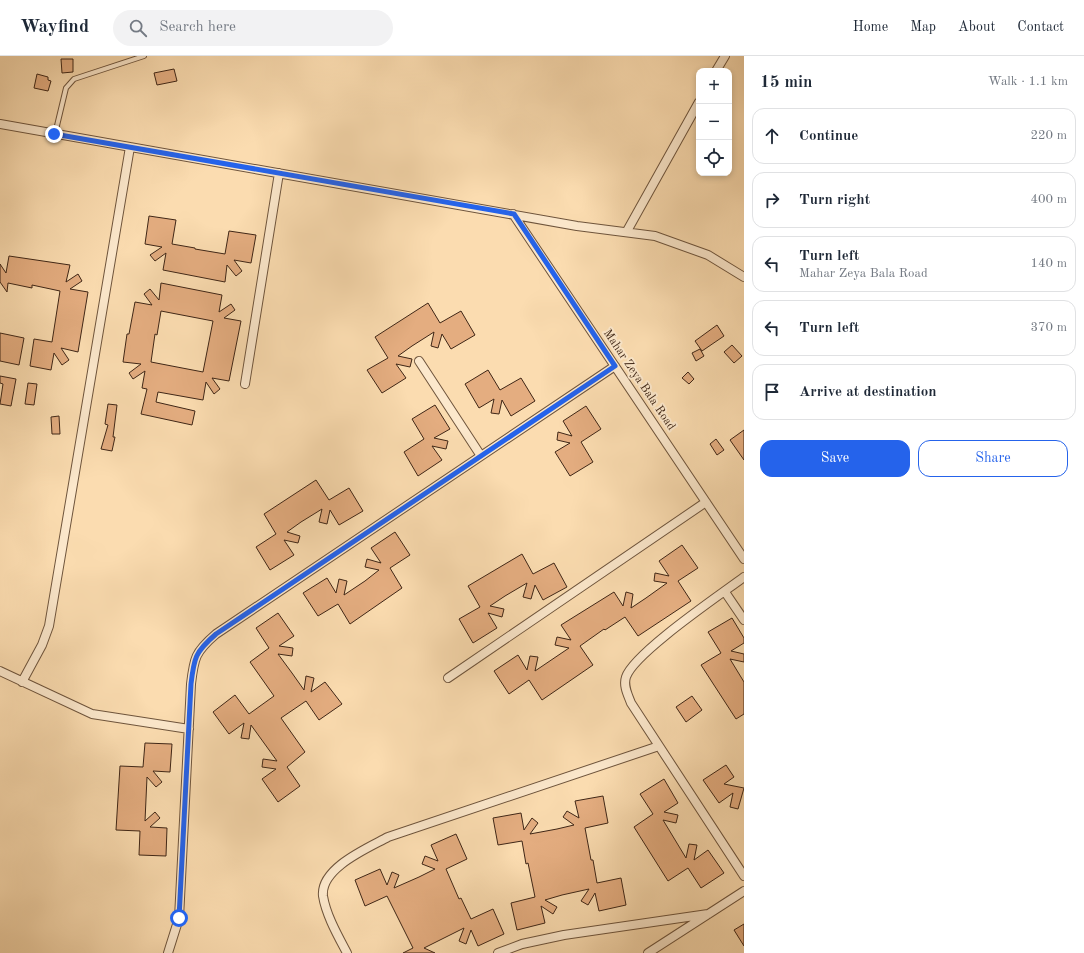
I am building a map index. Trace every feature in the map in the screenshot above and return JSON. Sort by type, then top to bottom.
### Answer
[{"type":"street","points":[[718,68],[725,56]]},
{"type":"street","points":[[626,231],[698,104]]},
{"type":"street","points":[[0,124],[577,226],[626,231],[655,236],[708,255],[744,277]]},
{"type":"street","points":[[22,682],[42,645],[49,626],[130,147]]},
{"type":"street","points":[[245,384],[278,173]]},
{"type":"street","name":"Mahar Zeya Bala Road","points":[[514,214],[744,559]]},
{"type":"street","points":[[419,361],[481,456]]},
{"type":"street","points":[[168,953],[179,918],[194,661],[202,646],[216,634],[615,366]]},
{"type":"street","points":[[448,678],[706,502]]},
{"type":"street","points":[[744,577],[651,647],[635,663],[626,677],[625,689],[631,704],[744,876]]},
{"type":"street","points":[[725,592],[744,620]]},
{"type":"street","points":[[0,671],[92,714],[189,729]]},
{"type":"street","points":[[347,953],[328,911],[323,895],[325,882],[336,868],[355,855],[388,836],[659,746]]},
{"type":"street","points":[[648,953],[744,891]]},
{"type":"street","points":[[498,953],[522,944],[564,935],[708,914]]},
{"type":"lane","points":[[54,134],[66,88],[74,79],[144,56]]},
{"type":"building","points":[[61,59],[73,59],[73,72],[62,73]]},
{"type":"building","points":[[174,69],[177,81],[157,85],[154,73]]},
{"type":"building","points":[[37,74],[48,77],[48,80],[51,81],[48,91],[34,88]]},
{"type":"building","points":[[149,216],[176,220],[172,244],[195,249],[225,254],[229,231],[256,235],[251,263],[234,260],[242,271],[236,276],[227,265],[225,282],[163,270],[166,253],[155,261],[150,255],[162,247],[145,244]]},
{"type":"building","points":[[9,256],[70,265],[66,282],[78,274],[82,281],[70,289],[88,292],[78,352],[61,348],[69,360],[62,365],[54,353],[51,370],[30,366],[34,339],[52,342],[60,291],[32,285],[32,288],[8,283],[7,292],[0,282],[0,264],[6,273]]},
{"type":"building","points":[[161,283],[222,295],[219,312],[231,304],[235,310],[224,318],[241,321],[229,381],[212,378],[220,389],[214,394],[206,382],[203,400],[158,392],[156,402],[195,411],[192,425],[141,414],[147,389],[142,388],[145,371],[133,379],[129,373],[141,364],[123,362],[127,334],[129,334],[135,302],[152,305],[144,294],[150,289],[159,300]],"holes":[[[161,311],[213,321],[203,372],[151,362],[155,334],[157,335]]]},
{"type":"building","points":[[428,303],[440,323],[461,311],[475,335],[451,349],[442,334],[438,348],[431,346],[434,332],[398,356],[412,359],[410,367],[396,364],[406,378],[382,393],[367,370],[388,358],[375,337]]},
{"type":"building","points":[[717,325],[724,336],[702,351],[695,341]]},
{"type":"building","points":[[0,333],[24,338],[19,365],[0,361]]},
{"type":"building","points":[[732,345],[742,356],[734,363],[724,352]]},
{"type":"building","points":[[700,349],[704,356],[696,361],[692,353]]},
{"type":"building","points":[[488,370],[500,390],[521,378],[535,401],[511,416],[502,400],[499,414],[491,413],[494,399],[479,408],[465,384]]},
{"type":"building","points":[[688,372],[694,379],[689,384],[682,378]]},
{"type":"building","points":[[0,376],[16,379],[11,406],[0,404],[3,384],[0,383]]},
{"type":"building","points":[[28,383],[37,384],[34,405],[25,404]]},
{"type":"building","points":[[108,404],[117,405],[113,437],[115,437],[112,451],[101,449],[108,425],[105,424]]},
{"type":"building","points":[[435,405],[450,429],[434,438],[448,441],[446,449],[432,446],[442,460],[418,476],[404,452],[424,439],[412,419]]},
{"type":"building","points":[[586,406],[601,429],[581,442],[593,462],[570,476],[555,452],[570,443],[557,440],[558,432],[572,436],[563,421]]},
{"type":"building","points":[[59,416],[60,434],[52,434],[51,417]]},
{"type":"building","points":[[744,430],[744,460],[730,440]]},
{"type":"building","points":[[716,439],[724,450],[717,455],[710,444]]},
{"type":"building","points":[[316,480],[329,500],[349,488],[363,511],[339,525],[330,510],[327,524],[319,522],[322,509],[301,522],[287,532],[300,536],[298,543],[284,540],[294,555],[270,570],[256,547],[276,534],[264,514]]},
{"type":"building","points":[[395,532],[410,555],[390,568],[402,588],[350,624],[338,604],[318,616],[303,593],[327,578],[336,593],[339,579],[347,581],[344,595],[379,570],[365,567],[367,559],[381,563],[371,548]]},
{"type":"building","points":[[682,545],[698,568],[678,581],[691,601],[638,636],[625,617],[605,630],[604,629],[580,646],[593,665],[542,700],[529,680],[509,694],[494,671],[518,655],[527,670],[530,656],[538,657],[535,671],[569,648],[555,645],[557,637],[571,640],[561,625],[614,592],[623,606],[626,592],[633,594],[631,608],[646,598],[667,583],[654,581],[655,573],[669,576],[659,561]]},
{"type":"building","points":[[522,554],[533,574],[554,563],[567,587],[543,600],[535,585],[531,599],[523,597],[527,583],[505,596],[490,606],[504,609],[502,617],[488,613],[497,628],[473,643],[459,619],[480,607],[468,586]]},
{"type":"building","points":[[278,613],[294,636],[279,646],[293,648],[292,656],[278,654],[304,690],[306,676],[314,678],[311,692],[325,682],[342,704],[319,720],[306,701],[281,718],[305,752],[287,767],[300,786],[278,802],[262,779],[276,769],[262,767],[263,759],[277,761],[251,725],[249,739],[241,738],[244,723],[229,734],[213,712],[235,695],[249,714],[274,696],[250,662],[269,648],[256,628]]},
{"type":"building","points":[[732,618],[744,638],[744,643],[731,651],[744,654],[744,662],[730,659],[744,682],[744,714],[736,719],[701,665],[721,653],[708,632]]},
{"type":"building","points":[[692,696],[702,710],[686,722],[676,707]]},
{"type":"building","points":[[145,743],[172,744],[170,772],[153,771],[162,782],[156,787],[147,777],[145,821],[155,812],[160,818],[150,827],[167,828],[166,856],[139,855],[140,831],[116,830],[120,766],[143,767]]},
{"type":"building","points":[[726,765],[734,777],[724,784],[744,788],[738,809],[730,807],[733,793],[719,803],[703,780]]},
{"type":"building","points":[[664,779],[678,803],[664,812],[678,815],[676,823],[663,820],[686,858],[689,844],[697,845],[694,860],[708,850],[724,873],[701,888],[688,868],[668,881],[634,827],[653,814],[640,794]]},
{"type":"building","points":[[603,796],[608,823],[585,828],[591,860],[593,860],[597,883],[621,878],[626,905],[599,911],[595,893],[588,905],[581,901],[589,889],[562,895],[545,900],[557,907],[553,914],[541,906],[545,923],[517,930],[511,903],[535,897],[528,863],[526,864],[522,841],[498,845],[493,818],[521,813],[524,830],[532,818],[538,823],[530,834],[557,829],[574,825],[563,817],[567,811],[579,818],[575,801]]},
{"type":"building","points":[[456,834],[467,859],[446,869],[459,899],[461,898],[471,919],[493,909],[504,934],[478,946],[471,930],[466,944],[459,941],[464,928],[424,948],[435,953],[403,953],[413,948],[387,896],[365,906],[355,880],[380,869],[387,885],[392,872],[399,875],[394,888],[419,877],[435,869],[422,864],[425,856],[438,861],[431,845]]},
{"type":"building","points":[[744,924],[744,946],[734,930]]},
{"type":"route","points":[[54,134],[514,214],[615,366],[216,634],[202,646],[194,661],[191,684],[179,918]]}]
